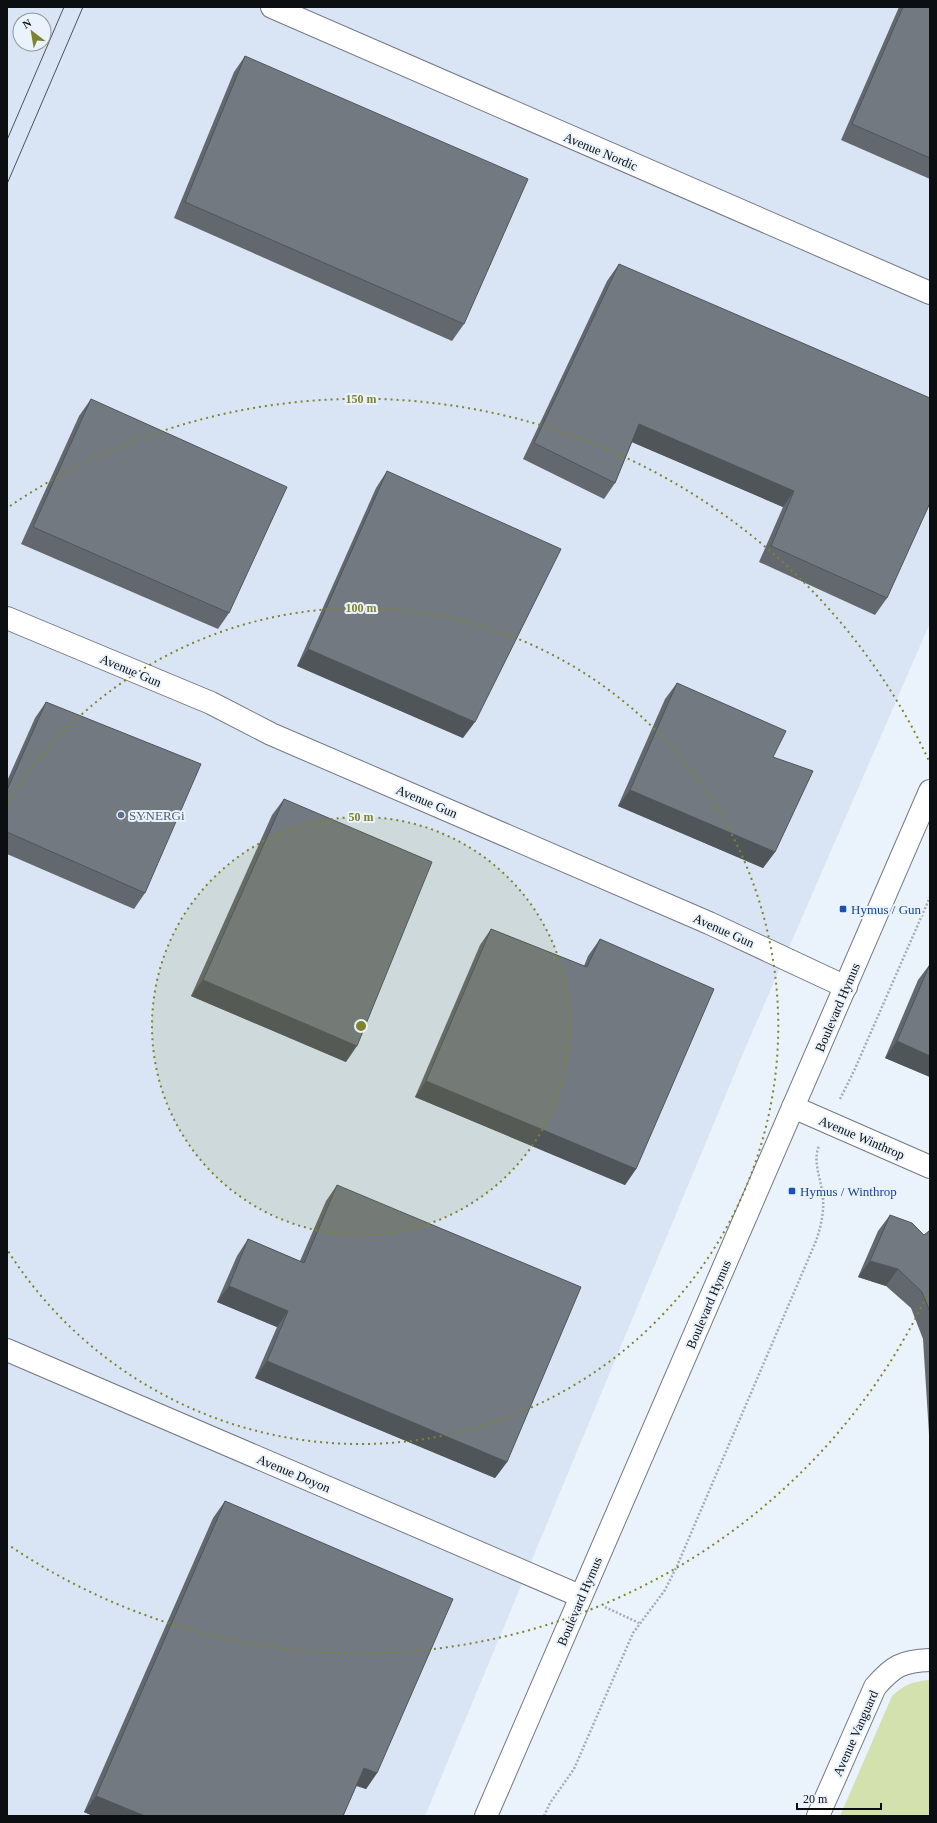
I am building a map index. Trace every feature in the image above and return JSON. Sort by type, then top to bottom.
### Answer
[{"type":"street","name":"Avenue Nordic","points":[[272,7],[930,293]]},
{"type":"street","name":"Avenue Gun","points":[[7,618],[211,703],[271,734],[709,923],[846,987]]},
{"type":"street","name":"Boulevard Hymus","points":[[486,1816],[580,1596],[930,792]]},
{"type":"street","name":"Avenue Winthrop","points":[[793,1107],[930,1167]]},
{"type":"street","name":"Avenue Doyon","points":[[7,1350],[580,1596]]},
{"type":"street","name":"Avenue Vanguard","points":[[818,1816],[875,1687],[887,1673],[909,1661],[930,1660]]},
{"type":"path","points":[[844,1090],[930,897]]},
{"type":"path","points":[[544,1816],[550,1804],[574,1769],[639,1622],[665,1590],[677,1566],[816,1241],[822,1222],[824,1198],[816,1157]]},
{"type":"path","points":[[611,1609],[639,1622]]},
{"type":"shaded area","points":[[7,7],[930,7],[930,623],[744,1051],[425,1816],[7,1816]]},
{"type":"green space","points":[[930,1680],[930,1816],[840,1816],[892,1696],[909,1684]]},
{"type":"building","points":[[903,7],[930,7],[930,158],[852,124]]},
{"type":"building","points":[[245,56],[528,179],[464,324],[185,202]]},
{"type":"building","points":[[619,264],[930,398],[930,503],[887,598],[771,546],[794,491],[639,424],[615,483],[534,443]]},
{"type":"building","points":[[91,399],[287,487],[229,613],[33,527]]},
{"type":"building","points":[[387,471],[561,549],[475,722],[308,649]]},
{"type":"building","points":[[677,683],[786,731],[773,757],[813,771],[775,852],[630,790]]},
{"type":"building","points":[[46,702],[201,764],[145,893],[7,832],[7,790]]},
{"type":"building","points":[[284,799],[432,862],[357,1046],[203,980]]},
{"type":"building","points":[[491,929],[587,967],[600,939],[714,989],[636,1169],[426,1081]]},
{"type":"building","points":[[930,964],[930,1056],[897,1041]]},
{"type":"building","points":[[337,1185],[581,1287],[507,1462],[267,1361],[288,1311],[229,1286],[248,1239],[304,1263]]},
{"type":"building","points":[[890,1215],[912,1223],[924,1235],[929,1231],[930,1233],[930,1312],[922,1292],[898,1269],[870,1261]]},
{"type":"building","points":[[225,1501],[453,1599],[377,1773],[364,1768],[343,1816],[145,1816],[96,1796]]},
{"type":"tram line","points":[[7,140],[64,7]]},
{"type":"tram line","points":[[7,184],[83,7]]},
{"type":"place","name":"SYNERGi","points":[[121,815]]},
{"type":"place","name":"Hymus / Gun","points":[[843,909]]},
{"type":"place","name":"Hymus / Winthrop","points":[[792,1191]]}]
